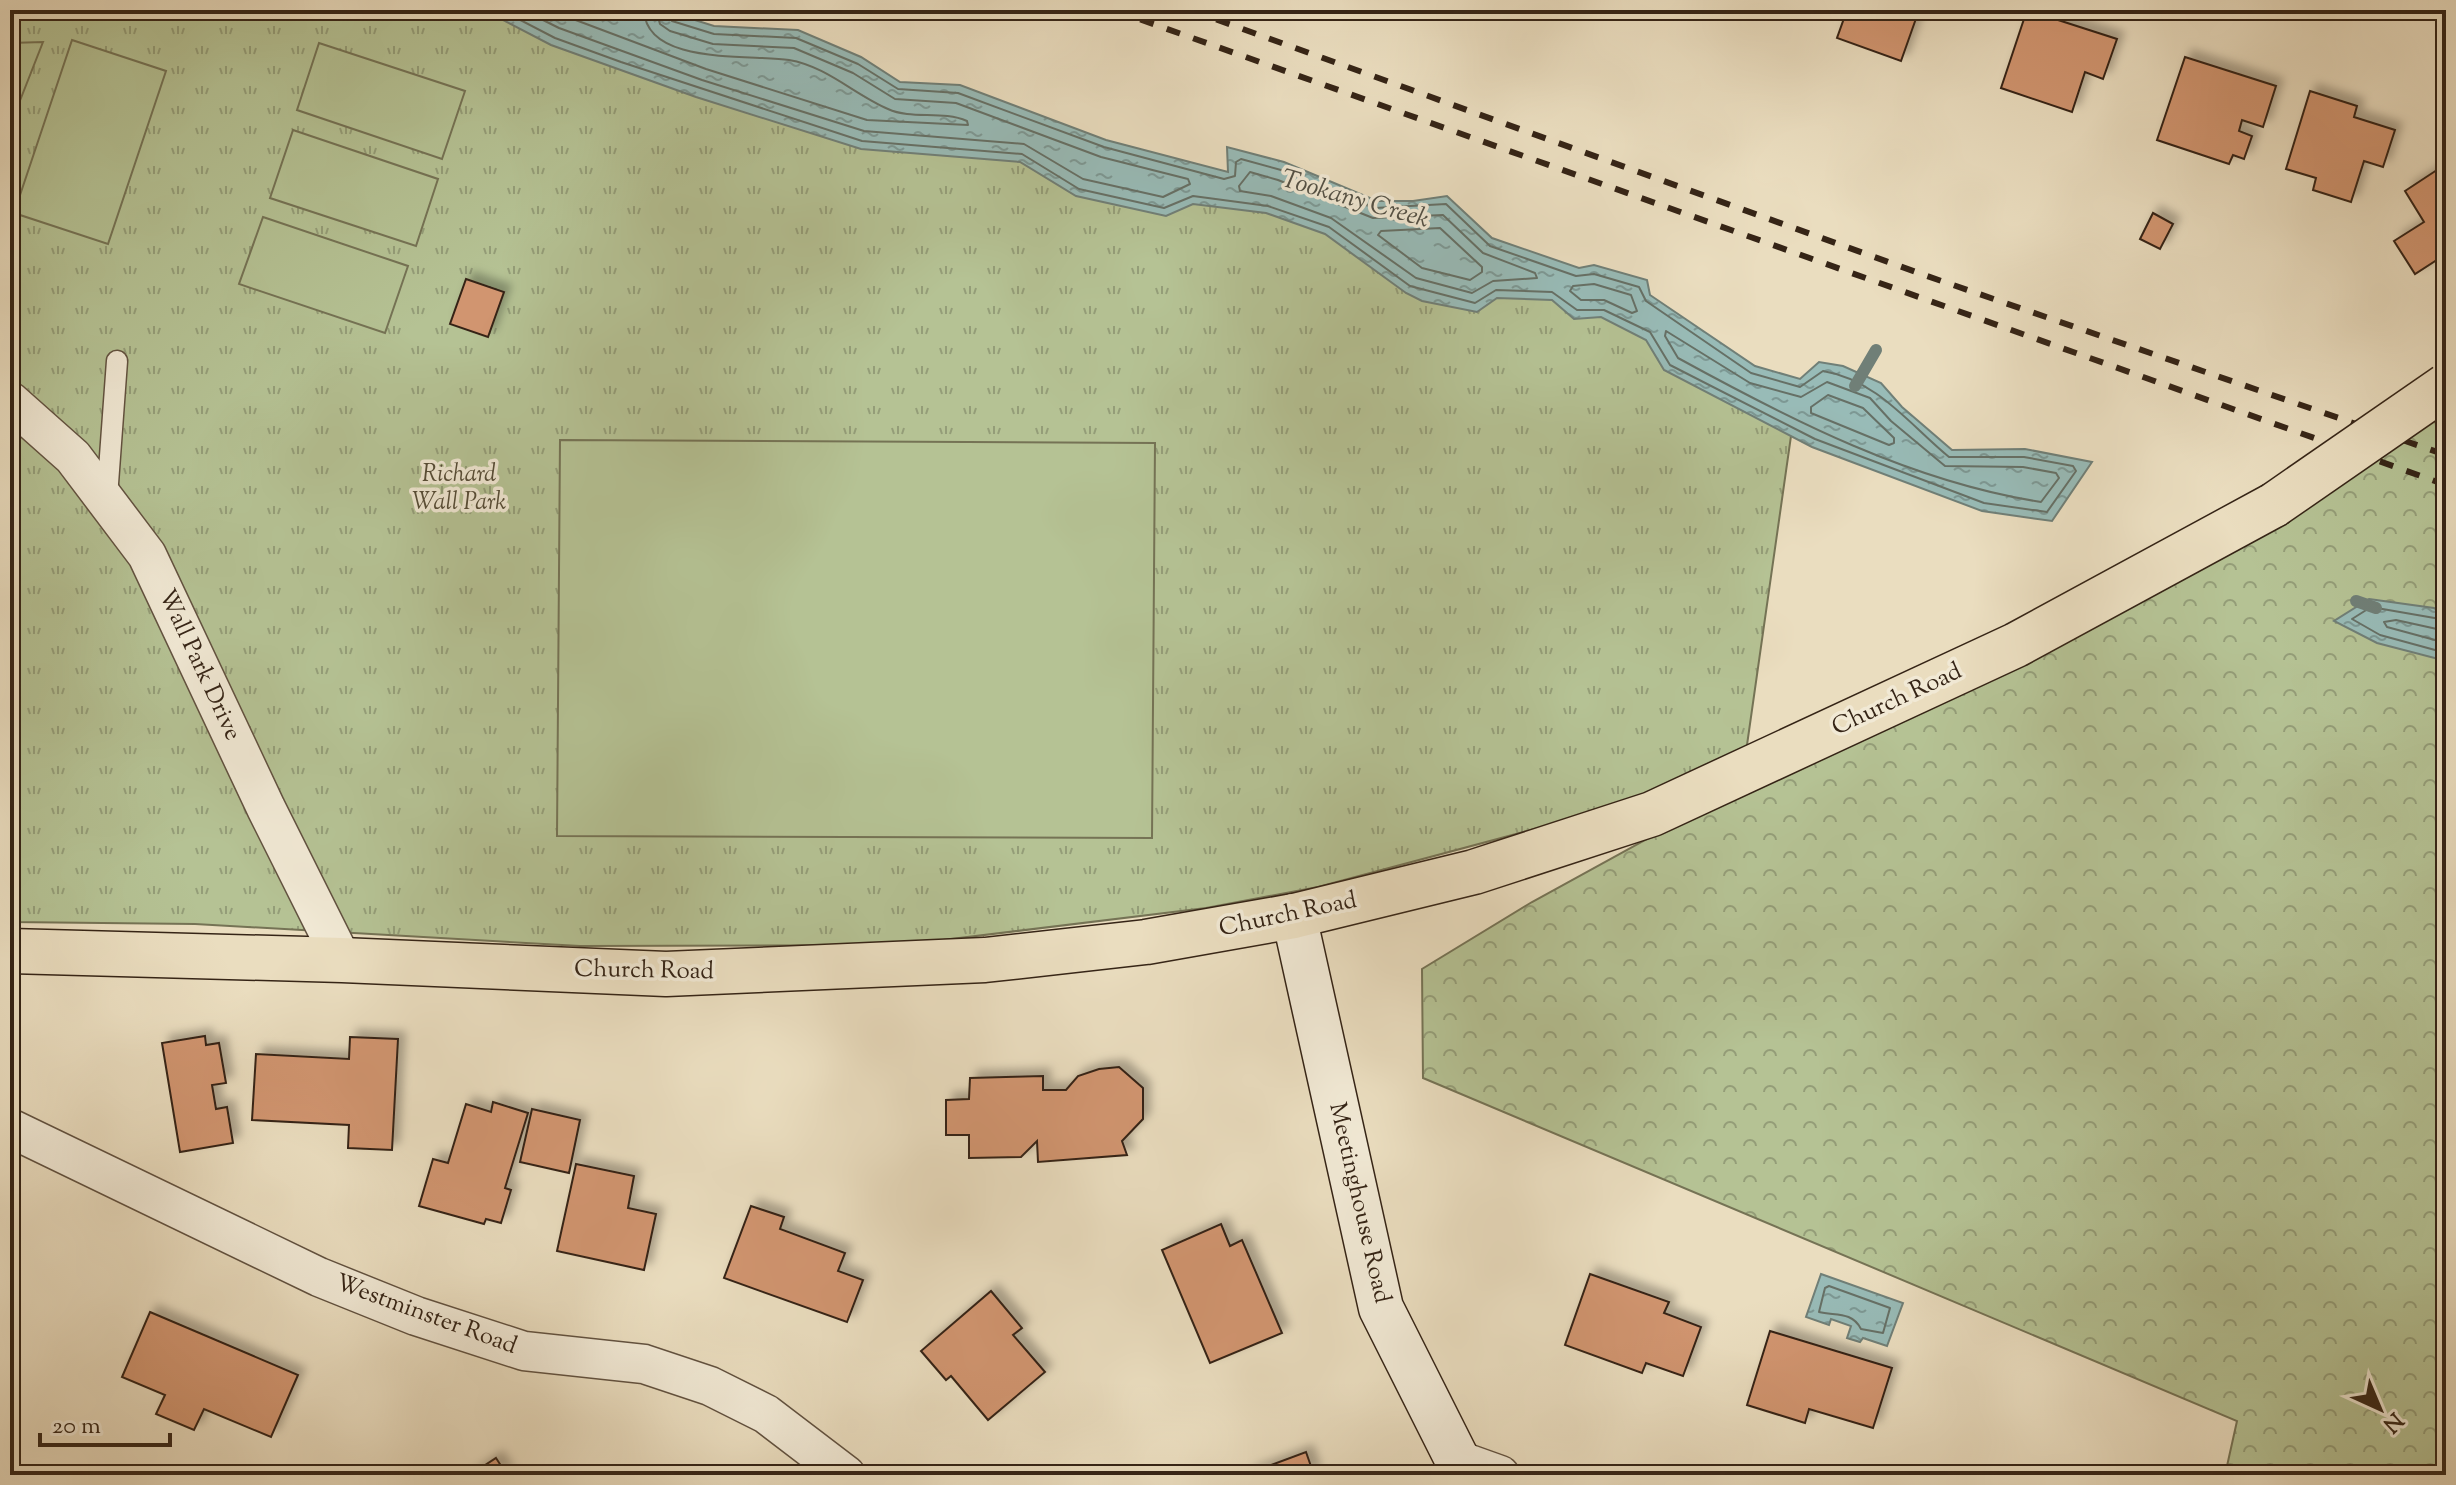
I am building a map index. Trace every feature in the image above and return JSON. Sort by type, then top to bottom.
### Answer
[{"type":"main road","name":"Church Road","points":[[10,951],[342,960],[666,974],[969,961],[1146,942],[1294,916],[1474,872],[1652,814],[2016,645],[2274,505],[2446,386]]},
{"type":"street","name":"Wall Park Drive","points":[[10,401],[73,457],[147,555],[266,808],[342,960]]},
{"type":"street","name":"Meetinghouse Road","points":[[1294,916],[1381,1308],[1462,1468]]},
{"type":"street","name":"Westminster Road","points":[[10,1128],[306,1271],[416,1316],[524,1351],[644,1364],[710,1386],[766,1414],[846,1475]]},
{"type":"street","points":[[1462,1468],[1500,1475]]},
{"type":"lane","points":[[107,502],[117,361]]},
{"type":"green space","name":"Richard Wall Park","points":[[10,10],[485,10],[1214,192],[1646,329],[1793,422],[1746,752],[1617,807],[1318,887],[1206,908],[902,945],[580,946],[195,924],[10,922]]},
{"type":"green space","points":[[72,40],[166,71],[108,244],[14,213]]},
{"type":"green space","points":[[43,42],[10,126],[10,43]]},
{"type":"green space","points":[[319,43],[465,91],[442,159],[297,110]]},
{"type":"green space","points":[[293,130],[438,179],[416,246],[270,198]]},
{"type":"green space","points":[[263,217],[408,266],[385,333],[239,284]]},
{"type":"green space","points":[[2446,400],[2446,1475],[2225,1475],[2237,1421],[1423,1078],[1422,969],[1532,902]]},
{"type":"green space","points":[[560,440],[1155,443],[1152,838],[557,836]]},
{"type":"water","points":[[484,10],[663,10],[714,26],[798,30],[861,57],[900,82],[960,85],[1106,140],[1228,172],[1227,147],[1284,162],[1377,201],[1413,201],[1447,196],[1492,238],[1579,268],[1594,265],[1647,280],[1650,295],[1755,366],[1800,379],[1819,362],[1843,366],[1881,383],[1902,407],[1952,450],[2025,449],[2092,462],[2052,521],[1982,511],[1812,447],[1664,370],[1646,340],[1601,317],[1574,319],[1552,300],[1497,298],[1477,312],[1422,301],[1406,293],[1325,234],[1266,213],[1193,204],[1166,216],[1076,196],[1020,162],[861,149],[696,97],[551,45]]},
{"type":"water","points":[[2369,599],[2434,608],[2446,614],[2446,661],[2377,643],[2334,621]]},
{"type":"water","points":[[1821,1274],[1903,1303],[1887,1346],[1863,1338],[1860,1342],[1847,1338],[1851,1326],[1831,1319],[1829,1325],[1806,1317]]},
{"type":"building","points":[[1847,10],[1919,10],[1901,61],[1837,38]]},
{"type":"building","points":[[2027,10],[2117,39],[2103,79],[2085,72],[2072,112],[2001,88]]},
{"type":"building","points":[[2185,57],[2276,86],[2263,127],[2242,120],[2239,131],[2252,136],[2244,159],[2233,155],[2229,164],[2157,140]]},
{"type":"building","points":[[2310,91],[2357,106],[2354,117],[2395,130],[2383,167],[2364,161],[2351,202],[2313,190],[2316,178],[2286,169]]},
{"type":"building","points":[[2446,164],[2446,254],[2415,274],[2394,241],[2424,222],[2405,191]]},
{"type":"building","points":[[2153,213],[2173,224],[2160,249],[2140,239]]},
{"type":"building","points":[[466,279],[504,292],[488,337],[450,324]]},
{"type":"building","points":[[205,1036],[206,1045],[219,1043],[226,1083],[212,1085],[216,1109],[227,1107],[233,1143],[180,1152],[162,1043]]},
{"type":"building","points":[[350,1037],[398,1039],[392,1150],[348,1148],[349,1125],[252,1120],[256,1054],[349,1059]]},
{"type":"building","points":[[1119,1067],[1143,1088],[1143,1119],[1122,1141],[1127,1155],[1038,1162],[1037,1141],[1021,1157],[969,1158],[969,1135],[946,1135],[946,1100],[969,1099],[970,1078],[1043,1076],[1043,1090],[1066,1090],[1078,1076]]},
{"type":"building","points":[[493,1102],[528,1113],[505,1188],[511,1190],[501,1223],[486,1219],[484,1224],[419,1206],[433,1159],[448,1163],[466,1104],[491,1112]]},
{"type":"building","points":[[532,1109],[580,1120],[569,1173],[520,1162]]},
{"type":"building","points":[[576,1164],[634,1176],[628,1208],[656,1214],[644,1270],[557,1251]]},
{"type":"building","points":[[751,1206],[784,1217],[780,1229],[845,1253],[838,1271],[863,1280],[847,1322],[724,1278]]},
{"type":"building","points":[[1221,1224],[1230,1246],[1242,1240],[1282,1333],[1210,1363],[1162,1250]]},
{"type":"building","points":[[1590,1274],[1669,1302],[1664,1313],[1701,1327],[1683,1376],[1646,1363],[1642,1373],[1565,1345]]},
{"type":"building","points":[[991,1291],[1022,1328],[1013,1335],[1045,1372],[988,1420],[951,1376],[946,1380],[921,1351]]},
{"type":"building","points":[[150,1312],[298,1375],[271,1437],[204,1409],[194,1430],[156,1414],[165,1395],[122,1377]]},
{"type":"building","points":[[1770,1331],[1892,1368],[1873,1428],[1809,1409],[1805,1423],[1747,1405]]},
{"type":"building","points":[[1306,1452],[1314,1475],[1247,1475],[1247,1474]]},
{"type":"building","points":[[496,1458],[507,1475],[470,1475]]},
{"type":"waterway","points":[[1855,386],[1876,350]]},
{"type":"waterway","name":"Tookany Creek","points":[[2356,601],[2376,608]]},
{"type":"railway","points":[[1114,10],[2446,485]]},
{"type":"railway","points":[[1190,10],[1927,276],[2446,455]]}]
